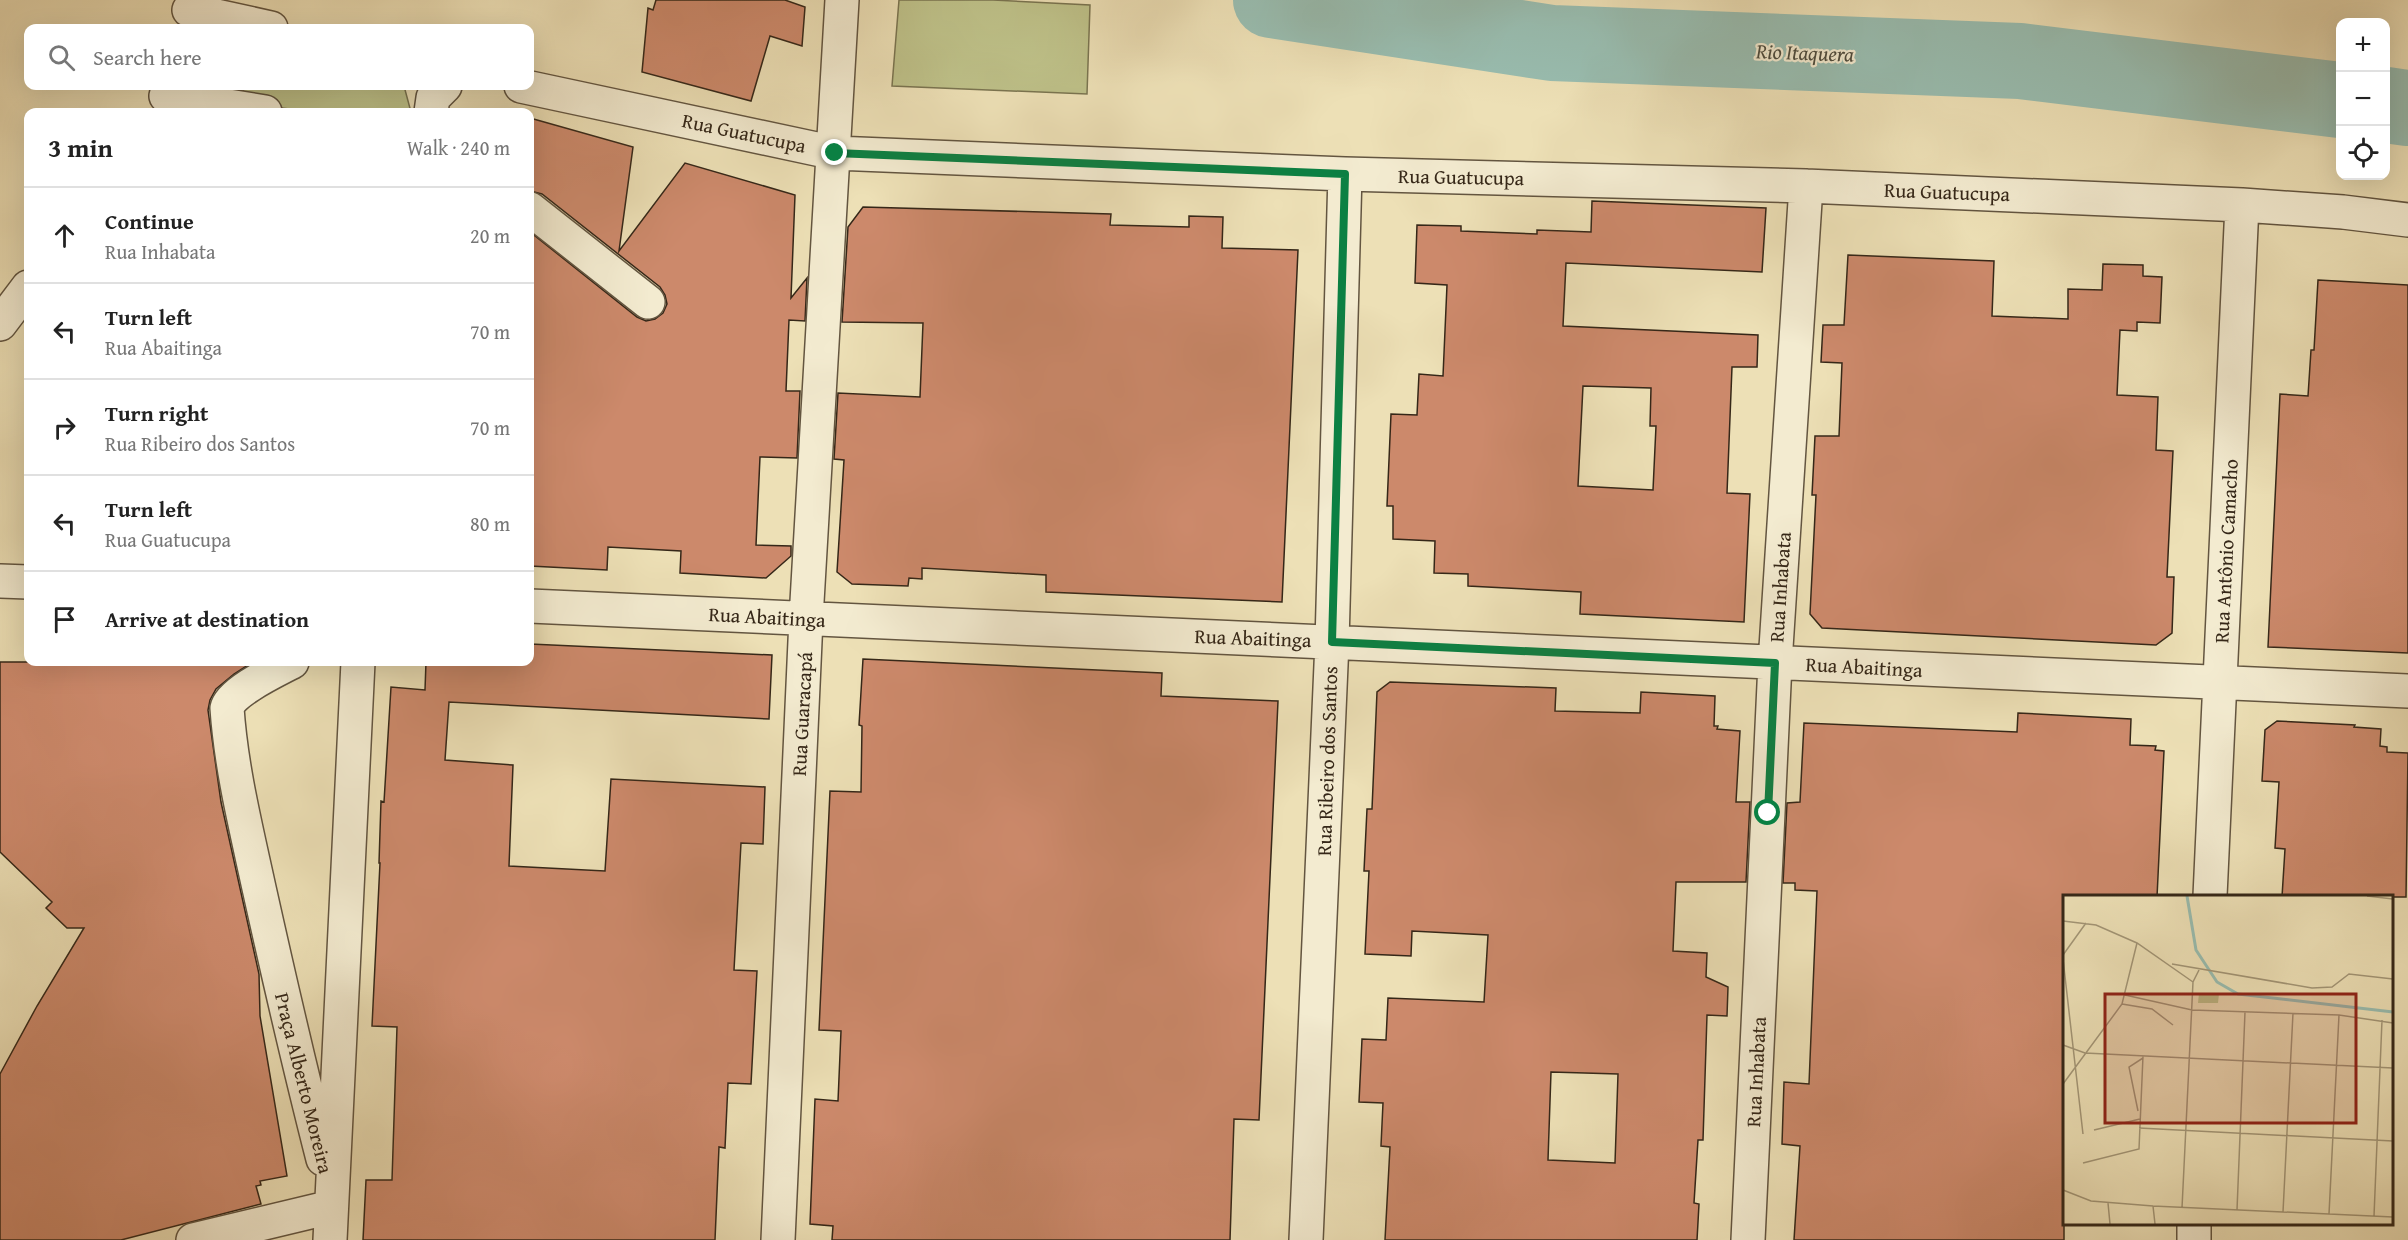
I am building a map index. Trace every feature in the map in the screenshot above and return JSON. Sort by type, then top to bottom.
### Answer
[{"type":"street","name":"Rua Guaracapá","points":[[778,1240],[806,619],[835,153],[842,0]]},
{"type":"street","points":[[188,13],[249,24]]},
{"type":"street","name":"Rua Guatucupa","points":[[534,89],[835,153],[1345,174],[1806,186],[2242,205],[2343,212],[2408,220]]},
{"type":"street","points":[[432,108],[433,98],[441,90]]},
{"type":"street","points":[[163,98],[236,108]]},
{"type":"street","name":"Rua Ribeiro dos Santos","points":[[1306,1240],[1332,642],[1345,174]]},
{"type":"street","name":"Rua Inhabata","points":[[1748,1240],[1775,663],[1806,186]]},
{"type":"street","name":"Rua Antônio Camacho","points":[[2210,895],[2242,205]]},
{"type":"street","points":[[534,212],[648,302]]},
{"type":"street","points":[[0,324],[24,292]]},
{"type":"street","points":[[0,581],[24,582]]},
{"type":"street","name":"Rua Abaitinga","points":[[534,606],[2408,691]]},
{"type":"street","name":"Praça Alberto Moreira","points":[[285,666],[232,698],[227,704],[227,718],[233,761],[252,854],[331,1200]]},
{"type":"street","name":"Praça Alberto Moreira","points":[[331,1200],[358,666]]},
{"type":"street","points":[[193,1240],[331,1200],[330,1240]]},
{"type":"green space","points":[[899,0],[993,0],[1090,5],[1087,94],[892,86]]},
{"type":"green space","points":[[243,90],[405,90],[410,108],[282,108],[251,104]]},
{"type":"building","points":[[656,0],[785,0],[805,7],[802,46],[770,36],[751,101],[642,72],[648,8],[653,10]]},
{"type":"building","points":[[534,119],[633,147],[619,251],[685,163],[795,195],[791,298],[807,278],[805,321],[789,320],[786,391],[800,391],[797,458],[760,457],[756,545],[791,546],[791,556],[766,578],[680,573],[681,551],[608,547],[607,570],[534,566],[534,235],[637,317],[646,321],[655,319],[663,313],[667,304],[660,287],[542,194],[534,192]]},
{"type":"building","points":[[1592,201],[1766,208],[1762,272],[1566,263],[1563,326],[1758,335],[1757,367],[1732,367],[1727,493],[1750,494],[1744,622],[1580,614],[1581,592],[1468,586],[1468,574],[1434,573],[1435,541],[1393,539],[1393,506],[1387,506],[1391,414],[1417,415],[1419,374],[1443,376],[1447,285],[1415,283],[1417,225],[1461,226],[1461,231],[1537,234],[1537,230],[1591,232]],"holes":[[[1583,386],[1651,388],[1650,426],[1656,426],[1653,490],[1578,486]]]},
{"type":"building","points":[[863,207],[1111,214],[1110,225],[1189,227],[1189,216],[1223,217],[1222,248],[1298,250],[1282,602],[1046,592],[1046,575],[922,568],[922,579],[909,578],[908,586],[852,584],[837,572],[844,460],[834,459],[838,393],[920,397],[923,323],[842,322],[848,227]]},
{"type":"building","points":[[1848,255],[1994,261],[1992,316],[2068,319],[2068,289],[2102,290],[2103,264],[2143,265],[2143,276],[2162,277],[2160,323],[2137,322],[2137,331],[2120,330],[2117,395],[2158,397],[2156,450],[2173,451],[2167,577],[2174,577],[2172,633],[2156,645],[1822,628],[1810,614],[1816,495],[1812,495],[1815,436],[1839,436],[1842,363],[1821,362],[1823,325],[1844,325]]},
{"type":"building","points":[[2318,280],[2408,285],[2408,653],[2268,647],[2280,394],[2308,396],[2311,350],[2314,350]]},
{"type":"building","points":[[534,644],[772,655],[769,719],[449,702],[445,760],[513,765],[509,866],[605,871],[611,779],[765,787],[763,844],[741,843],[734,970],[757,971],[751,1084],[728,1083],[725,1148],[719,1147],[715,1240],[363,1240],[366,1180],[392,1180],[397,1027],[372,1026],[381,801],[384,802],[391,687],[425,690],[426,666],[534,666]]},
{"type":"building","points":[[863,659],[1162,673],[1161,696],[1278,701],[1259,1120],[1234,1119],[1230,1240],[832,1240],[833,1226],[810,1224],[815,1099],[838,1101],[841,1031],[819,1030],[830,791],[861,792],[862,726],[859,725]]},
{"type":"building","points":[[0,662],[24,662],[24,666],[247,666],[216,689],[208,710],[221,802],[259,974],[260,1016],[287,1176],[260,1181],[261,1185],[256,1186],[261,1204],[121,1240],[0,1240],[0,1074],[37,1006],[84,928],[67,928],[46,908],[52,902],[0,852]]},
{"type":"building","points":[[1390,682],[1556,688],[1555,711],[1640,713],[1641,692],[1715,696],[1714,726],[1718,726],[1717,729],[1740,731],[1736,802],[1750,802],[1746,882],[1676,882],[1673,951],[1707,953],[1706,977],[1728,987],[1727,1016],[1707,1015],[1703,1140],[1698,1140],[1694,1203],[1699,1204],[1697,1240],[1385,1240],[1390,1147],[1381,1146],[1383,1103],[1359,1102],[1362,1039],[1386,1040],[1388,998],[1484,1002],[1488,935],[1412,931],[1411,956],[1365,954],[1369,871],[1364,871],[1367,809],[1372,809],[1377,692]],"holes":[[[1551,1072],[1618,1074],[1615,1163],[1548,1160]]]},
{"type":"building","points":[[2018,713],[2131,719],[2130,745],[2156,746],[2155,750],[2164,751],[2157,895],[2063,895],[2064,1240],[1794,1240],[1800,1146],[1782,1144],[1784,1082],[1809,1084],[1817,891],[1795,890],[1795,883],[1783,883],[1787,803],[1800,802],[1804,723],[2017,732]]},
{"type":"building","points":[[2277,721],[2355,725],[2354,727],[2381,729],[2380,746],[2387,747],[2387,752],[2408,753],[2406,897],[2282,895],[2285,849],[2275,848],[2279,782],[2262,781],[2265,730]]},
{"type":"waterway","name":"Rio Itaquera","points":[[1271,0],[1552,43],[2020,61],[2336,100]]},
{"type":"waterway","name":"Rio Itaquera","points":[[2390,106],[2408,108]]},
{"type":"route","points":[[835,153],[1345,174],[1332,642],[1775,663],[1768,813]]}]
